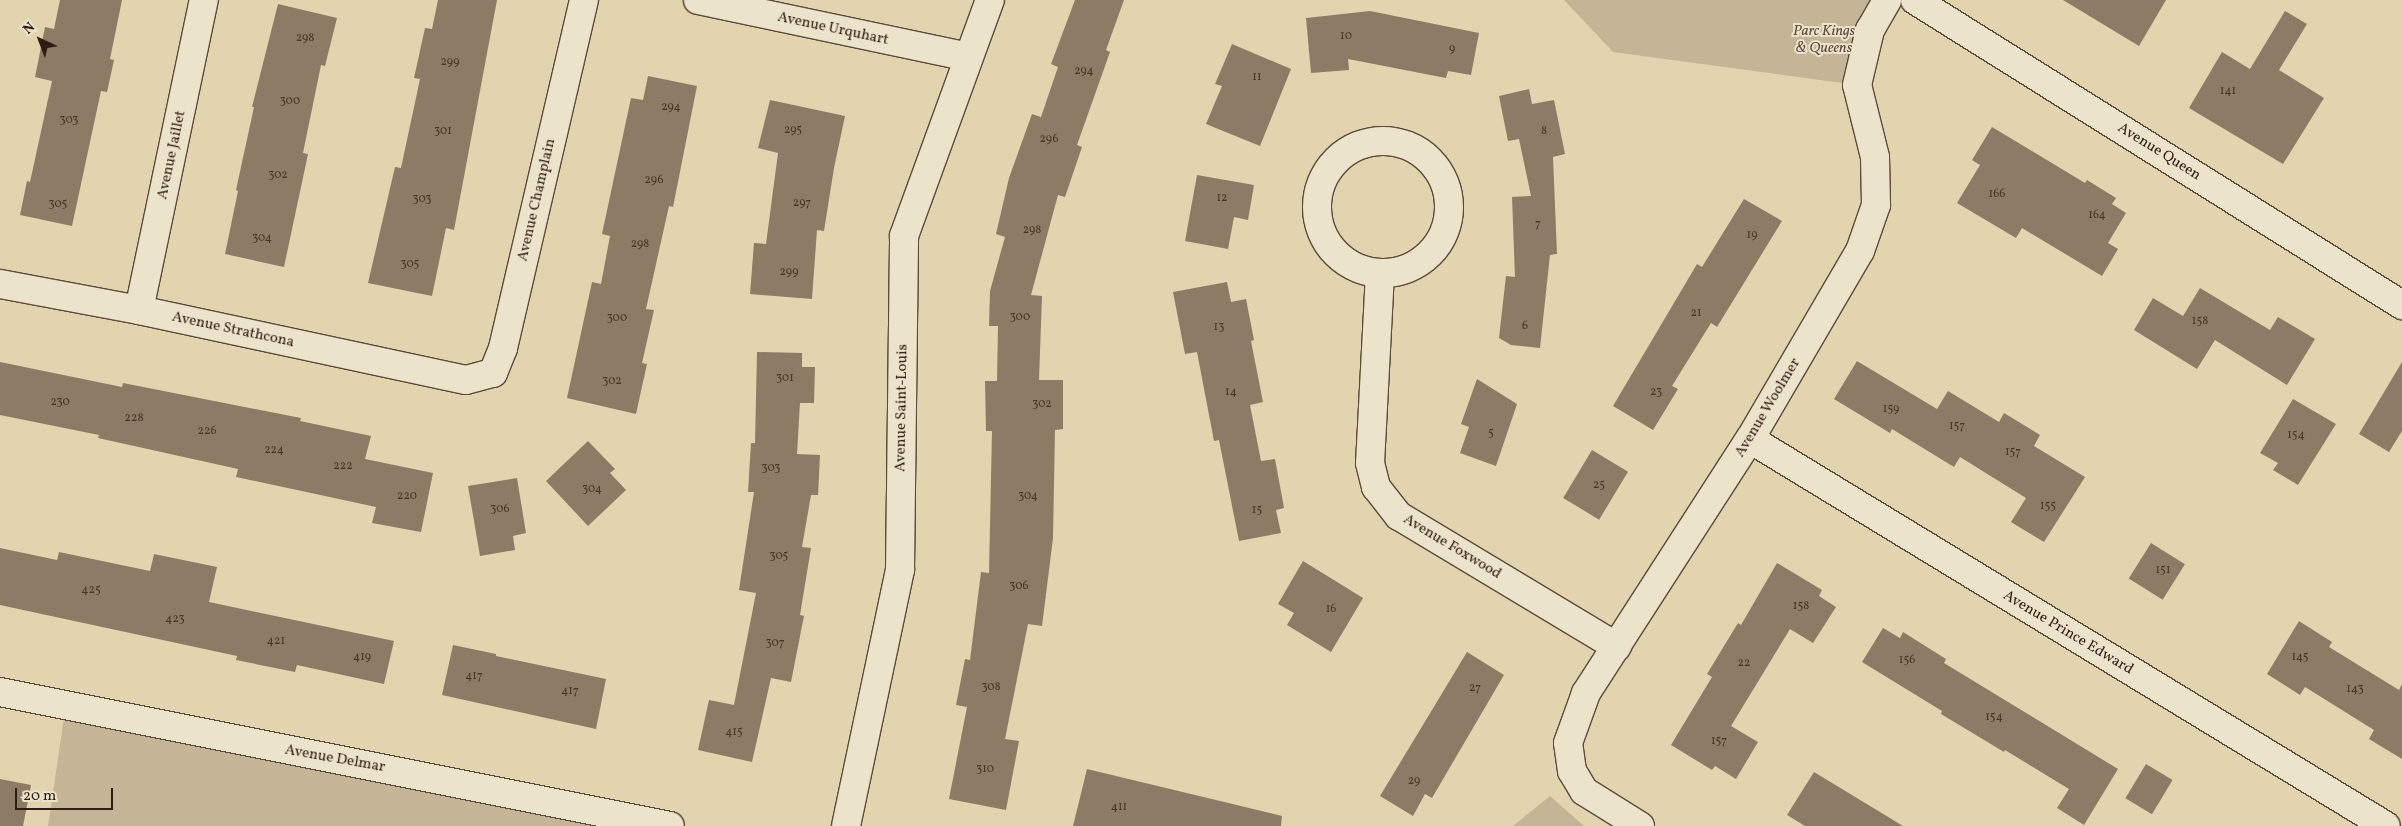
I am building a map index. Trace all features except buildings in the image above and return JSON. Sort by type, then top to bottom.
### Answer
[{"type":"street","name":"Avenue Jaillet","points":[[139,310],[204,0]]},
{"type":"street","name":"Avenue Champlain","points":[[466,380],[492,373],[503,348],[584,0]]},
{"type":"street","name":"Avenue Urquhart","points":[[698,0],[968,57]]},
{"type":"street","name":"Avenue Saint-Louis","points":[[846,826],[900,570],[904,236],[990,0]]},
{"type":"street","name":"Avenue Woolmer","points":[[1640,826],[1584,792],[1572,771],[1568,743],[1586,693],[1750,439],[1860,251],[1876,205],[1874,157],[1857,85],[1870,30],[1887,0]]},
{"type":"street","name":"Avenue Queen","points":[[1915,0],[2402,304]]},
{"type":"street","points":[[1383,140],[1405,144],[1424,155],[1440,172],[1448,192],[1449,215],[1443,236],[1429,254],[1411,268],[1390,274],[1380,273],[1347,264],[1331,250],[1320,231],[1316,210],[1318,189],[1327,169],[1342,154],[1361,143],[1383,140]]},
{"type":"street","name":"Avenue Foxwood","points":[[1380,273],[1370,463],[1376,487],[1399,516],[1617,647]]},
{"type":"street","name":"Avenue Strathcona","points":[[0,284],[139,310],[466,380]]},
{"type":"street","name":"Avenue Prince Edward","points":[[1750,439],[2386,826]]},
{"type":"street","name":"Avenue Delmar","points":[[0,692],[670,826]]},
{"type":"green space","name":"Parc Kings & Queens","points":[[1564,0],[1887,0],[1857,85],[1613,52]]},
{"type":"green space","points":[[65,711],[669,826],[48,826]]},
{"type":"green space","points":[[1550,796],[1584,826],[1513,826]]}]
